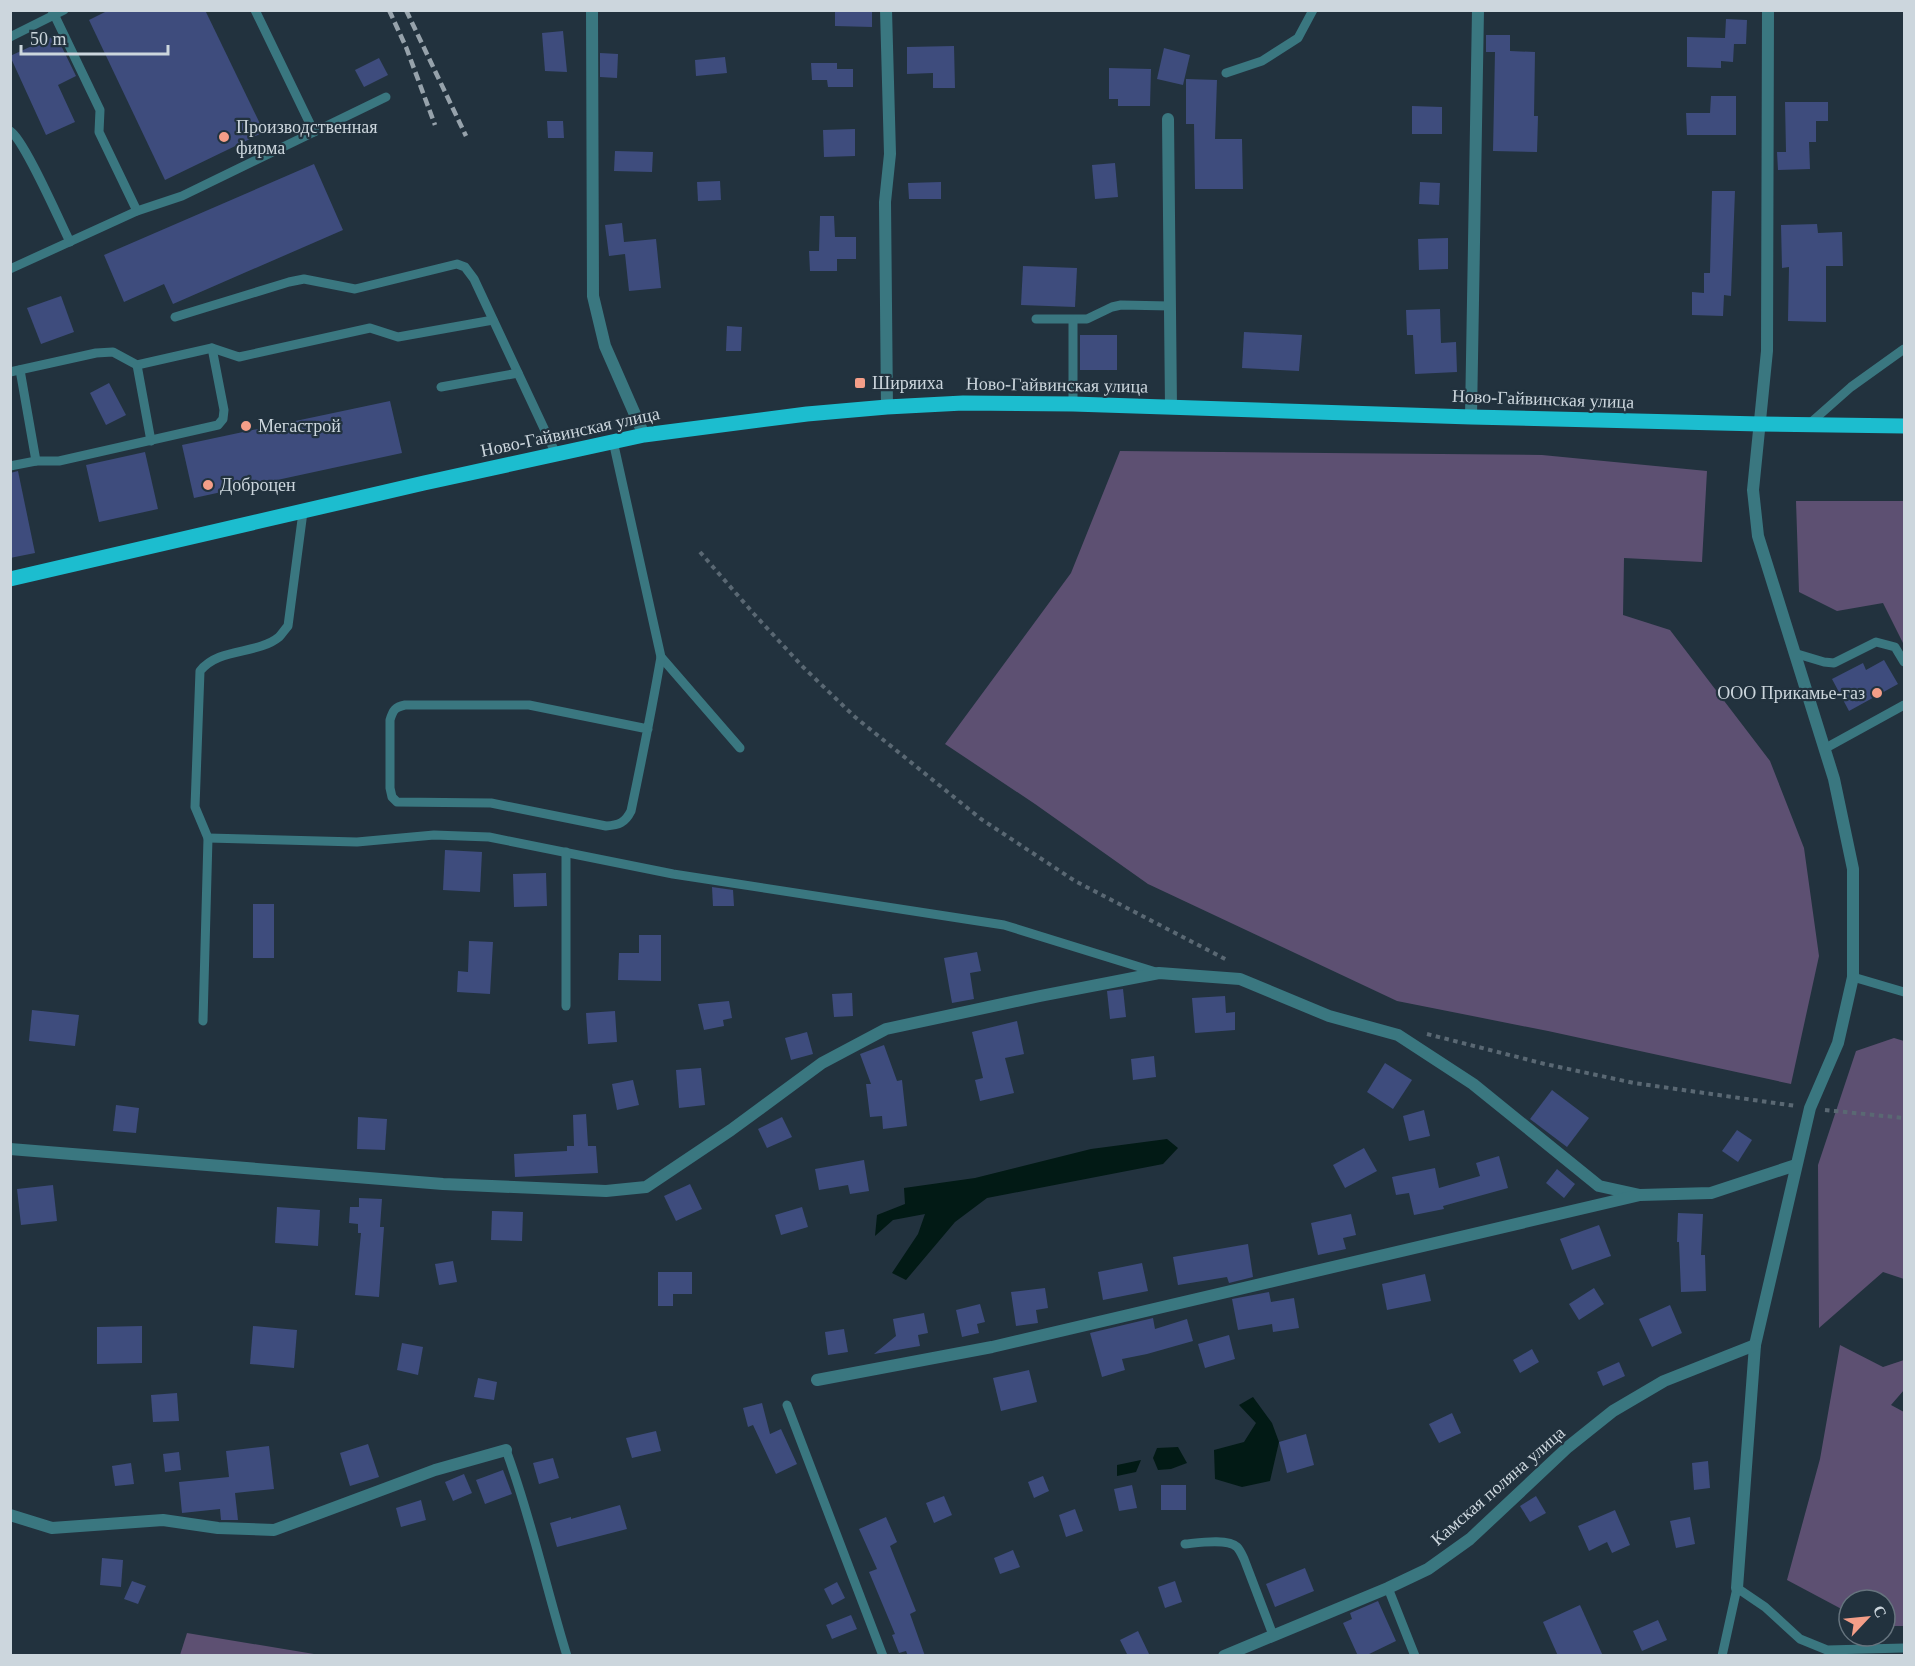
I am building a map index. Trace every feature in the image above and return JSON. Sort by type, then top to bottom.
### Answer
[{"type":"main road","name":"Ново-Гайвинская улица","points":[[10,579],[613,441],[644,435],[887,406],[963,403],[1073,404],[1471,417],[1905,426]]},
{"type":"street","points":[[592,10],[593,296],[605,346],[644,435]]},
{"type":"street","points":[[886,10],[890,154],[885,202],[887,406]]},
{"type":"street","points":[[1471,417],[1478,10]]},
{"type":"street","points":[[1737,1587],[1755,1346],[1810,1108],[1838,1043],[1853,977],[1853,869],[1834,779],[1758,536],[1753,490],[1767,351],[1768,10]]},
{"type":"street","points":[[1168,119],[1171,407]]},
{"type":"street","points":[[10,1149],[443,1184],[606,1191],[646,1187],[731,1130],[822,1063],[886,1029],[1159,973],[1240,979],[1329,1016],[1398,1035],[1473,1084],[1599,1186],[1640,1195]]},
{"type":"street","points":[[817,1380],[992,1347],[1640,1195],[1711,1192],[1796,1165]]},
{"type":"street","name":"Камская поляна улица","points":[[1224,1656],[1428,1569],[1470,1539],[1568,1447],[1613,1411],[1664,1381],[1755,1346]]},
{"type":"street","points":[[10,1515],[52,1528],[163,1520],[218,1528],[274,1530],[435,1470],[506,1450]]},
{"type":"lane","points":[[255,10],[314,132]]},
{"type":"lane","points":[[1226,73],[1262,61],[1298,38],[1313,10]]},
{"type":"lane","points":[[10,37],[57,12],[100,110],[99,132],[137,211]]},
{"type":"lane","points":[[10,269],[137,211],[182,196],[386,97]]},
{"type":"lane","points":[[10,131],[15,133],[25,149],[70,242]]},
{"type":"lane","points":[[175,317],[304,279],[355,289],[457,264],[465,267],[474,279],[556,454]]},
{"type":"lane","points":[[1036,320],[1087,319],[1104,310],[1121,305],[1170,306]]},
{"type":"lane","points":[[36,461],[15,371],[96,353],[113,352],[137,365],[212,348],[239,357],[370,328],[398,337],[493,320]]},
{"type":"lane","points":[[1073,320],[1073,404]]},
{"type":"lane","points":[[10,466],[36,461],[59,461],[218,425],[223,419],[224,410],[212,348]]},
{"type":"lane","points":[[1808,425],[1851,387],[1905,349]]},
{"type":"lane","points":[[137,365],[151,441]]},
{"type":"lane","points":[[441,387],[518,373]]},
{"type":"lane","points":[[613,441],[661,657],[648,729],[631,811],[626,820],[618,825],[606,826],[491,803],[404,803],[397,802],[392,797],[390,720],[393,711],[398,706],[529,705],[648,729]]},
{"type":"lane","points":[[203,1021],[208,838],[195,807],[200,671],[206,663],[216,658],[270,643],[288,626],[303,512]]},
{"type":"lane","points":[[1794,653],[1834,663],[1876,642],[1896,647],[1905,662]]},
{"type":"lane","points":[[661,657],[740,748]]},
{"type":"lane","points":[[1824,749],[1905,705]]},
{"type":"lane","points":[[208,838],[357,842],[434,836],[489,837],[673,874],[1004,925],[1159,973]]},
{"type":"lane","points":[[566,852],[566,1005]]},
{"type":"lane","points":[[1853,977],[1905,992]]},
{"type":"lane","points":[[787,1405],[883,1656]]},
{"type":"lane","points":[[506,1450],[519,1483],[550,1602],[567,1656]]},
{"type":"lane","points":[[1185,1544],[1221,1542],[1232,1543],[1238,1548],[1273,1635]]},
{"type":"lane","points":[[1722,1656],[1737,1587],[1765,1607],[1800,1639],[1827,1650],[1905,1648]]},
{"type":"lane","points":[[1388,1588],[1415,1656]]},
{"type":"path","points":[[700,552],[803,667],[855,717],[981,819],[1075,881],[1231,962]]},
{"type":"path","points":[[1422,1033],[1534,1062],[1634,1083],[1810,1108],[1905,1118]]},
{"type":"shaded area","points":[[1120,451],[1542,455],[1707,471],[1702,562],[1624,558],[1623,615],[1670,630],[1770,761],[1804,848],[1819,956],[1791,1084],[1397,1001],[1148,884],[945,744],[1071,573]]},
{"type":"shaded area","points":[[1796,501],[1904,501],[1904,645],[1883,603],[1837,611],[1799,592]]},
{"type":"shaded area","points":[[1894,1038],[1904,1041],[1904,1279],[1883,1272],[1819,1328],[1818,1165],[1856,1051]]},
{"type":"shaded area","points":[[1167,1139],[1178,1148],[1163,1164],[987,1198],[955,1222],[906,1280],[892,1273],[918,1234],[925,1214],[893,1220],[875,1236],[877,1215],[905,1204],[904,1188],[975,1178],[1091,1149]]},
{"type":"shaded area","points":[[1840,1345],[1883,1367],[1904,1360],[1904,1390],[1891,1405],[1904,1412],[1904,1626],[1897,1626],[1897,1588],[1837,1588],[1837,1607],[1787,1580],[1820,1459]]},
{"type":"shaded area","points":[[1253,1397],[1272,1423],[1279,1442],[1270,1481],[1242,1487],[1215,1479],[1214,1450],[1244,1442],[1256,1423],[1239,1405]]},
{"type":"shaded area","points":[[1178,1447],[1187,1463],[1171,1469],[1158,1470],[1153,1458],[1157,1448]]},
{"type":"shaded area","points":[[1141,1460],[1136,1472],[1117,1476],[1117,1465]]},
{"type":"shaded area","points":[[187,1633],[320,1655],[180,1655]]},
{"type":"building","points":[[109,10],[205,10],[264,132],[165,180],[89,20]]},
{"type":"building","points":[[835,10],[872,10],[872,27],[835,26]]},
{"type":"building","points":[[1726,19],[1747,20],[1746,44],[1734,44],[1733,62],[1721,61],[1721,68],[1687,67],[1687,37],[1725,38]]},
{"type":"building","points":[[563,31],[567,72],[545,71],[542,33]]},
{"type":"building","points":[[56,35],[76,76],[58,85],[75,122],[46,135],[10,56]]},
{"type":"building","points":[[1486,35],[1510,35],[1510,51],[1535,52],[1534,116],[1538,116],[1537,152],[1493,151],[1495,52],[1486,52]]},
{"type":"building","points":[[954,46],[955,88],[933,88],[933,73],[907,74],[907,47]]},
{"type":"building","points":[[1164,48],[1190,55],[1183,85],[1157,79]]},
{"type":"building","points":[[600,53],[618,54],[617,78],[600,77]]},
{"type":"building","points":[[725,57],[727,73],[696,76],[695,60]]},
{"type":"building","points":[[379,58],[388,75],[364,87],[355,70]]},
{"type":"building","points":[[811,63],[837,63],[837,69],[853,69],[853,87],[828,87],[827,80],[812,80]]},
{"type":"building","points":[[1109,68],[1151,69],[1150,106],[1118,106],[1118,99],[1109,99]]},
{"type":"building","points":[[1186,79],[1217,80],[1215,139],[1242,139],[1243,189],[1195,189],[1194,124],[1186,124]]},
{"type":"building","points":[[1711,96],[1736,96],[1736,135],[1687,135],[1686,113],[1710,113]]},
{"type":"building","points":[[1785,102],[1828,102],[1828,121],[1816,121],[1816,142],[1809,142],[1810,169],[1778,170],[1777,152],[1786,152]]},
{"type":"building","points":[[1412,106],[1442,107],[1442,134],[1412,134]]},
{"type":"building","points":[[547,121],[563,121],[564,138],[548,138]]},
{"type":"building","points":[[855,129],[855,156],[824,157],[823,130]]},
{"type":"building","points":[[615,151],[653,152],[652,172],[614,171]]},
{"type":"building","points":[[1115,163],[1118,197],[1095,199],[1092,165]]},
{"type":"building","points":[[314,164],[343,230],[173,304],[164,284],[124,302],[104,255]]},
{"type":"building","points":[[720,181],[721,200],[698,201],[697,182]]},
{"type":"building","points":[[941,182],[941,199],[909,199],[908,183]]},
{"type":"building","points":[[1420,182],[1440,183],[1439,205],[1419,204]]},
{"type":"building","points":[[1712,191],[1735,191],[1731,296],[1724,295],[1723,316],[1692,315],[1692,292],[1704,293],[1704,273],[1710,273]]},
{"type":"building","points":[[820,216],[834,216],[835,237],[856,237],[856,259],[837,259],[837,271],[810,271],[809,251],[819,251]]},
{"type":"building","points":[[622,223],[624,242],[656,239],[661,288],[629,291],[625,254],[609,256],[605,225]]},
{"type":"building","points":[[1817,224],[1818,233],[1842,232],[1843,266],[1826,266],[1826,322],[1788,321],[1789,267],[1782,268],[1781,225]]},
{"type":"building","points":[[1448,238],[1448,269],[1419,270],[1418,239]]},
{"type":"building","points":[[1023,266],[1077,268],[1075,307],[1021,305]]},
{"type":"building","points":[[61,296],[74,332],[41,344],[27,308]]},
{"type":"building","points":[[1440,309],[1441,343],[1456,342],[1457,372],[1415,374],[1413,335],[1407,335],[1406,310]]},
{"type":"building","points":[[727,326],[742,327],[741,351],[726,351]]},
{"type":"building","points":[[1244,332],[1302,335],[1299,371],[1242,368]]},
{"type":"building","points":[[1080,335],[1117,335],[1117,370],[1080,370]]},
{"type":"building","points":[[109,383],[126,415],[106,425],[90,393]]},
{"type":"building","points":[[390,401],[402,453],[194,498],[182,445]]},
{"type":"building","points":[[145,452],[158,509],[99,522],[86,465]]},
{"type":"building","points":[[18,471],[35,553],[10,558],[10,473]]},
{"type":"building","points":[[1884,660],[1898,684],[1849,711],[1832,679],[1863,663],[1866,670]]},
{"type":"building","points":[[445,850],[482,852],[480,892],[443,890]]},
{"type":"building","points":[[546,873],[547,906],[514,907],[513,874]]},
{"type":"building","points":[[712,887],[733,890],[734,906],[713,906]]},
{"type":"building","points":[[253,904],[274,904],[274,958],[253,958]]},
{"type":"building","points":[[639,935],[661,935],[661,981],[618,980],[619,953],[639,953]]},
{"type":"building","points":[[469,941],[493,942],[490,994],[457,992],[458,971],[468,972]]},
{"type":"building","points":[[977,952],[981,971],[970,973],[974,999],[952,1003],[944,958]]},
{"type":"building","points":[[1123,989],[1126,1017],[1110,1019],[1107,991]]},
{"type":"building","points":[[852,993],[853,1016],[834,1017],[832,994]]},
{"type":"building","points":[[1225,996],[1226,1013],[1235,1012],[1235,1030],[1195,1033],[1192,998]]},
{"type":"building","points":[[729,1001],[732,1018],[723,1020],[724,1026],[704,1030],[698,1004]]},
{"type":"building","points":[[32,1010],[79,1015],[75,1046],[29,1041]]},
{"type":"building","points":[[615,1011],[617,1042],[588,1044],[586,1013]]},
{"type":"building","points":[[1017,1021],[1024,1054],[1005,1058],[1014,1093],[980,1101],[975,1080],[983,1078],[972,1032]]},
{"type":"building","points":[[807,1032],[813,1054],[791,1060],[785,1038]]},
{"type":"building","points":[[884,1045],[897,1081],[902,1080],[907,1126],[883,1129],[882,1116],[870,1117],[866,1084],[871,1084],[860,1054]]},
{"type":"building","points":[[1154,1056],[1156,1077],[1133,1080],[1131,1059]]},
{"type":"building","points":[[1385,1063],[1412,1080],[1393,1109],[1367,1092]]},
{"type":"building","points":[[701,1068],[705,1105],[679,1108],[676,1070]]},
{"type":"building","points":[[633,1080],[639,1105],[617,1110],[612,1084]]},
{"type":"building","points":[[1552,1090],[1589,1118],[1567,1147],[1530,1119]]},
{"type":"building","points":[[116,1105],[139,1108],[136,1133],[113,1131]]},
{"type":"building","points":[[1424,1110],[1430,1136],[1409,1141],[1403,1116]]},
{"type":"building","points":[[586,1114],[588,1146],[596,1146],[598,1173],[515,1177],[514,1154],[567,1151],[567,1146],[574,1146],[573,1115]]},
{"type":"building","points":[[358,1117],[387,1119],[385,1150],[357,1149]]},
{"type":"building","points":[[782,1117],[792,1137],[767,1148],[758,1129]]},
{"type":"building","points":[[1737,1130],[1752,1140],[1738,1162],[1722,1151]]},
{"type":"building","points":[[1364,1148],[1377,1171],[1345,1188],[1333,1165]]},
{"type":"building","points":[[1499,1156],[1508,1188],[1443,1206],[1444,1209],[1414,1215],[1409,1193],[1396,1195],[1392,1177],[1435,1168],[1439,1188],[1480,1176],[1476,1163]]},
{"type":"building","points":[[864,1160],[869,1191],[850,1194],[848,1185],[819,1190],[815,1169]]},
{"type":"building","points":[[1557,1169],[1575,1184],[1564,1198],[1546,1183]]},
{"type":"building","points":[[690,1184],[702,1209],[676,1221],[664,1196]]},
{"type":"building","points":[[53,1185],[57,1221],[21,1225],[17,1189]]},
{"type":"building","points":[[359,1198],[382,1199],[380,1227],[384,1227],[379,1297],[355,1295],[361,1233],[358,1233],[358,1224],[349,1223],[350,1207],[359,1207]]},
{"type":"building","points":[[277,1207],[320,1210],[318,1246],[275,1243]]},
{"type":"building","points":[[802,1207],[808,1227],[781,1235],[775,1215]]},
{"type":"building","points":[[492,1211],[523,1212],[522,1241],[491,1240]]},
{"type":"building","points":[[1678,1213],[1703,1214],[1701,1255],[1705,1255],[1706,1291],[1681,1292],[1679,1242],[1677,1242]]},
{"type":"building","points":[[1351,1214],[1356,1235],[1343,1238],[1346,1249],[1318,1255],[1311,1223]]},
{"type":"building","points":[[1599,1225],[1611,1256],[1572,1270],[1560,1239]]},
{"type":"building","points":[[1248,1244],[1253,1277],[1229,1283],[1227,1277],[1178,1285],[1173,1257]]},
{"type":"building","points":[[453,1261],[457,1282],[439,1285],[435,1264]]},
{"type":"building","points":[[1142,1263],[1148,1291],[1103,1300],[1098,1272]]},
{"type":"building","points":[[658,1272],[692,1272],[692,1294],[673,1294],[673,1306],[658,1306]]},
{"type":"building","points":[[1425,1274],[1431,1301],[1387,1310],[1382,1284]]},
{"type":"building","points":[[1045,1288],[1048,1308],[1036,1310],[1038,1323],[1016,1326],[1011,1292]]},
{"type":"building","points":[[1594,1288],[1604,1304],[1579,1320],[1569,1304]]},
{"type":"building","points":[[1269,1292],[1271,1302],[1294,1298],[1299,1328],[1273,1332],[1272,1324],[1238,1330],[1232,1299]]},
{"type":"building","points":[[980,1304],[985,1322],[977,1324],[979,1333],[962,1337],[956,1310]]},
{"type":"building","points":[[1670,1305],[1682,1333],[1652,1347],[1639,1319]]},
{"type":"building","points":[[924,1313],[928,1333],[918,1335],[920,1346],[874,1354],[896,1336],[893,1319]]},
{"type":"building","points":[[1153,1318],[1155,1329],[1187,1319],[1193,1341],[1122,1359],[1125,1370],[1102,1377],[1090,1333]]},
{"type":"building","points":[[142,1326],[142,1363],[97,1364],[97,1327]]},
{"type":"building","points":[[253,1326],[297,1330],[294,1368],[250,1364]]},
{"type":"building","points":[[844,1329],[848,1352],[828,1355],[825,1332]]},
{"type":"building","points":[[1229,1335],[1235,1359],[1205,1368],[1198,1344]]},
{"type":"building","points":[[402,1343],[423,1347],[418,1375],[397,1370]]},
{"type":"building","points":[[1532,1349],[1539,1362],[1520,1373],[1513,1360]]},
{"type":"building","points":[[1619,1362],[1625,1376],[1603,1386],[1597,1372]]},
{"type":"building","points":[[1029,1370],[1037,1402],[1001,1411],[993,1378]]},
{"type":"building","points":[[478,1378],[497,1382],[494,1400],[474,1397]]},
{"type":"building","points":[[177,1393],[179,1421],[153,1422],[151,1395]]},
{"type":"building","points":[[762,1403],[770,1434],[781,1429],[797,1464],[776,1474],[753,1425],[748,1427],[743,1408]]},
{"type":"building","points":[[1452,1413],[1461,1433],[1439,1443],[1429,1424]]},
{"type":"building","points":[[656,1431],[661,1451],[632,1458],[626,1438]]},
{"type":"building","points":[[1306,1434],[1314,1465],[1287,1473],[1279,1442]]},
{"type":"building","points":[[368,1444],[379,1477],[350,1486],[340,1453]]},
{"type":"building","points":[[269,1446],[274,1489],[235,1493],[238,1520],[221,1520],[220,1509],[182,1513],[179,1482],[229,1477],[226,1451]]},
{"type":"building","points":[[179,1452],[181,1470],[165,1472],[163,1454]]},
{"type":"building","points":[[553,1458],[559,1478],[539,1484],[533,1463]]},
{"type":"building","points":[[1708,1461],[1710,1488],[1694,1490],[1692,1463]]},
{"type":"building","points":[[131,1463],[134,1484],[115,1486],[112,1466]]},
{"type":"building","points":[[503,1470],[512,1494],[485,1504],[476,1480]]},
{"type":"building","points":[[464,1474],[472,1493],[453,1501],[445,1482]]},
{"type":"building","points":[[1043,1476],[1049,1491],[1034,1498],[1028,1482]]},
{"type":"building","points":[[1132,1485],[1137,1508],[1119,1511],[1114,1489]]},
{"type":"building","points":[[1161,1485],[1186,1485],[1186,1510],[1161,1510]]},
{"type":"building","points":[[944,1496],[952,1515],[934,1523],[926,1503]]},
{"type":"building","points":[[1536,1496],[1546,1513],[1530,1522],[1520,1506]]},
{"type":"building","points":[[421,1500],[426,1520],[401,1527],[396,1508]]},
{"type":"building","points":[[620,1505],[627,1529],[557,1547],[550,1523]]},
{"type":"building","points":[[1075,1509],[1083,1531],[1066,1537],[1059,1515]]},
{"type":"building","points":[[1615,1510],[1630,1545],[1612,1553],[1607,1542],[1589,1551],[1578,1526]]},
{"type":"building","points":[[886,1517],[897,1542],[890,1546],[916,1611],[910,1614],[925,1656],[908,1656],[906,1651],[899,1653],[892,1635],[895,1634],[869,1572],[877,1569],[859,1529]]},
{"type":"building","points":[[1690,1517],[1695,1544],[1676,1548],[1670,1521]]},
{"type":"building","points":[[1013,1550],[1020,1567],[1000,1574],[994,1558]]},
{"type":"building","points":[[102,1558],[123,1560],[121,1587],[100,1585]]},
{"type":"building","points":[[1305,1568],[1314,1591],[1275,1607],[1266,1584]]},
{"type":"building","points":[[132,1581],[146,1586],[138,1604],[124,1599]]},
{"type":"building","points":[[1175,1581],[1182,1602],[1165,1608],[1158,1587]]},
{"type":"building","points":[[837,1582],[845,1598],[832,1605],[824,1589]]},
{"type":"building","points":[[1378,1601],[1396,1641],[1365,1656],[1358,1656],[1343,1623],[1352,1619],[1350,1613]]},
{"type":"building","points":[[1580,1605],[1603,1656],[1558,1656],[1543,1622]]},
{"type":"building","points":[[851,1615],[857,1629],[832,1639],[826,1625]]},
{"type":"building","points":[[1658,1620],[1667,1640],[1642,1651],[1633,1631]]},
{"type":"building","points":[[1138,1631],[1150,1656],[1128,1656],[1120,1640]]},
{"type":"railway","points":[[389,10],[406,47],[435,125]]},
{"type":"railway","points":[[406,10],[466,136]]},
{"type":"place","name":"Производственная фирма","points":[[224,137]]},
{"type":"place","name":"Ширяиха","points":[[860,383]]},
{"type":"place","name":"Мегастрой","points":[[246,426]]},
{"type":"place","name":"Доброцен","points":[[208,485]]},
{"type":"place","name":"ООО Прикамье-газ","points":[[1877,693]]}]
